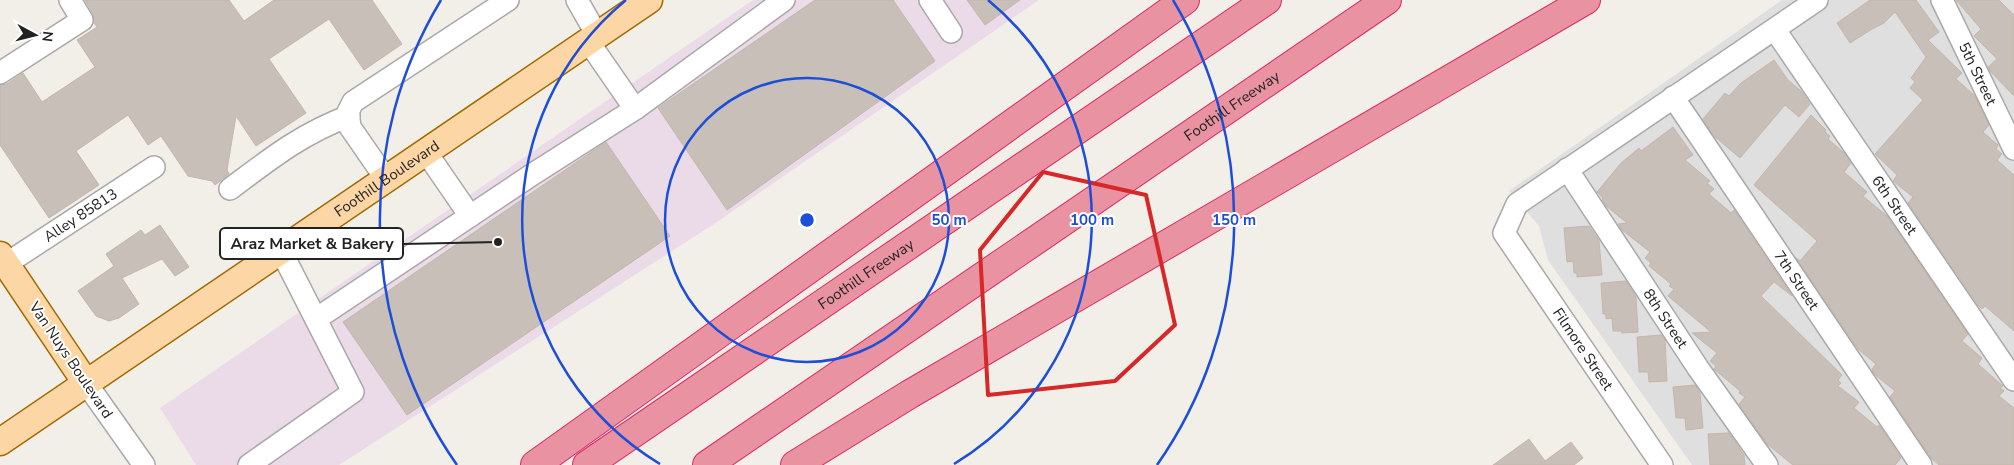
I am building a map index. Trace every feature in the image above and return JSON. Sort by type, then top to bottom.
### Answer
[{"type":"highway","points":[[535,465],[1184,0]]},
{"type":"highway","points":[[1084,125],[1246,0]]},
{"type":"highway","name":"Foothill Freeway","points":[[587,465],[1267,0]]},
{"type":"highway","name":"Foothill Freeway","points":[[707,465],[1387,0]]},
{"type":"highway","points":[[795,465],[918,389],[1586,0]]},
{"type":"main road","name":"Foothill Boulevard","points":[[0,442],[648,0]]},
{"type":"main road","name":"Van Nuys Boulevard","points":[[3,260],[86,383]]},
{"type":"street","points":[[0,74],[82,20],[70,0]]},
{"type":"street","points":[[386,179],[350,127],[348,112],[353,102],[508,0]]},
{"type":"street","points":[[577,0],[593,38],[635,109]]},
{"type":"street","points":[[930,0],[951,32]]},
{"type":"street","points":[[1567,169],[1817,0]]},
{"type":"street","name":"5th Street","points":[[1942,0],[2014,148]]},
{"type":"street","points":[[316,320],[470,216],[635,109],[771,4]]},
{"type":"street","name":"6th Street","points":[[1775,30],[2014,380]]},
{"type":"street","name":"7th Street","points":[[1673,97],[1921,465]]},
{"type":"street","points":[[230,189],[293,142],[328,124],[349,116]]},
{"type":"street","points":[[426,152],[470,216]]},
{"type":"street","name":"Alley 85813","points":[[3,260],[154,167]]},
{"type":"street","name":"Filmore Street","points":[[1567,169],[1517,204],[1504,233],[1662,465]]},
{"type":"street","name":"8th Street","points":[[1567,169],[1698,368],[1767,465]]},
{"type":"street","points":[[249,465],[353,392],[281,251]]},
{"type":"street","name":"Van Nuys Boulevard","points":[[86,383],[144,465]]},
{"type":"highlighted area","points":[[1043,172],[1146,195],[1175,325],[1115,381],[988,395],[980,250]]},
{"type":"shaded area","points":[[753,0],[1039,0],[714,224],[339,465],[196,465],[160,408]]},
{"type":"shaded area","points":[[1782,0],[2014,0],[2014,465],[1692,465],[1548,260],[1539,226],[1509,191]]},
{"type":"building","points":[[85,0],[229,0],[244,21],[274,0],[372,0],[402,44],[364,70],[329,19],[269,59],[306,113],[256,146],[236,116],[227,170],[229,174],[215,185],[212,181],[188,176],[161,136],[148,145],[128,115],[76,151],[99,185],[49,218],[0,145],[0,85],[7,84],[23,73],[42,102],[95,67],[77,40],[97,27],[94,23],[93,14]]},
{"type":"building","points":[[815,0],[893,0],[935,61],[727,210],[658,108]]},
{"type":"building","points":[[967,0],[1020,0],[985,25]]},
{"type":"building","points":[[1870,0],[1916,0],[1939,32],[1928,40],[1962,73],[1956,79],[1974,95],[1989,125],[1983,132],[1998,145],[1996,149],[2002,154],[1997,160],[2014,175],[2014,331],[1985,306],[1982,309],[1978,305],[1908,203],[1913,197],[1893,181],[1897,175],[1875,154],[1923,100],[1910,88],[1915,82],[1911,78],[1926,57],[1895,12],[1884,23],[1850,43],[1837,23]]},
{"type":"building","points":[[1956,0],[1999,0],[2014,15],[2014,96],[1990,71],[1988,67],[1997,59],[1974,36],[1981,29]]},
{"type":"building","points":[[1774,60],[1788,80],[1801,91],[1810,104],[1799,117],[1785,105],[1740,158],[1714,136],[1703,119],[1725,93],[1729,96],[1741,83]]},
{"type":"building","points":[[1811,115],[1826,130],[1825,132],[1830,136],[1828,139],[1843,152],[1851,163],[1844,172],[1867,192],[1863,196],[1887,216],[1968,334],[1962,341],[1982,358],[1978,364],[2003,386],[2000,388],[2004,391],[1999,396],[2014,408],[2014,465],[1939,465],[1932,459],[1890,397],[1895,391],[1874,374],[1872,369],[1876,364],[1858,349],[1796,258],[1800,261],[1817,241],[1754,185]]},
{"type":"building","points":[[1673,127],[1693,155],[1685,160],[1710,181],[1707,183],[1714,189],[1709,194],[1731,213],[1734,210],[1792,296],[1774,282],[1761,296],[1842,375],[1838,380],[1841,383],[1838,386],[1859,402],[1854,408],[1877,427],[1879,425],[1901,458],[1895,465],[1793,465],[1767,444],[1739,404],[1745,397],[1714,369],[1716,366],[1710,361],[1717,353],[1692,333],[1711,332],[1668,296],[1674,289],[1669,286],[1671,284],[1649,266],[1651,263],[1645,258],[1650,252],[1622,230],[1618,224],[1627,223],[1606,206],[1603,198],[1597,192],[1621,163],[1639,148],[1641,151]]},
{"type":"building","points":[[606,142],[670,236],[407,415],[343,322]]},
{"type":"building","points":[[160,225],[189,267],[175,276],[162,259],[122,278],[139,304],[119,318],[109,321],[96,316],[78,291],[114,266],[106,254],[141,230],[145,235]]},
{"type":"building","points":[[1589,226],[1599,241],[1602,275],[1577,277],[1577,273],[1574,273],[1573,261],[1567,262],[1564,228]]},
{"type":"building","points":[[1626,281],[1636,297],[1638,332],[1622,333],[1622,331],[1613,331],[1612,318],[1606,319],[1606,314],[1603,314],[1601,283]]},
{"type":"building","points":[[1661,335],[1665,340],[1667,381],[1649,382],[1648,372],[1639,372],[1637,337]]},
{"type":"building","points":[[1695,385],[1700,393],[1703,428],[1686,430],[1685,418],[1676,418],[1673,387]]},
{"type":"building","points":[[1729,433],[1744,455],[1745,465],[1710,465],[1708,434]]},
{"type":"building","points":[[1529,439],[1545,461],[1571,442],[1583,458],[1574,465],[1493,465]]},
{"type":"place","name":"Araz Market & Bakery","points":[[498,242]]}]
